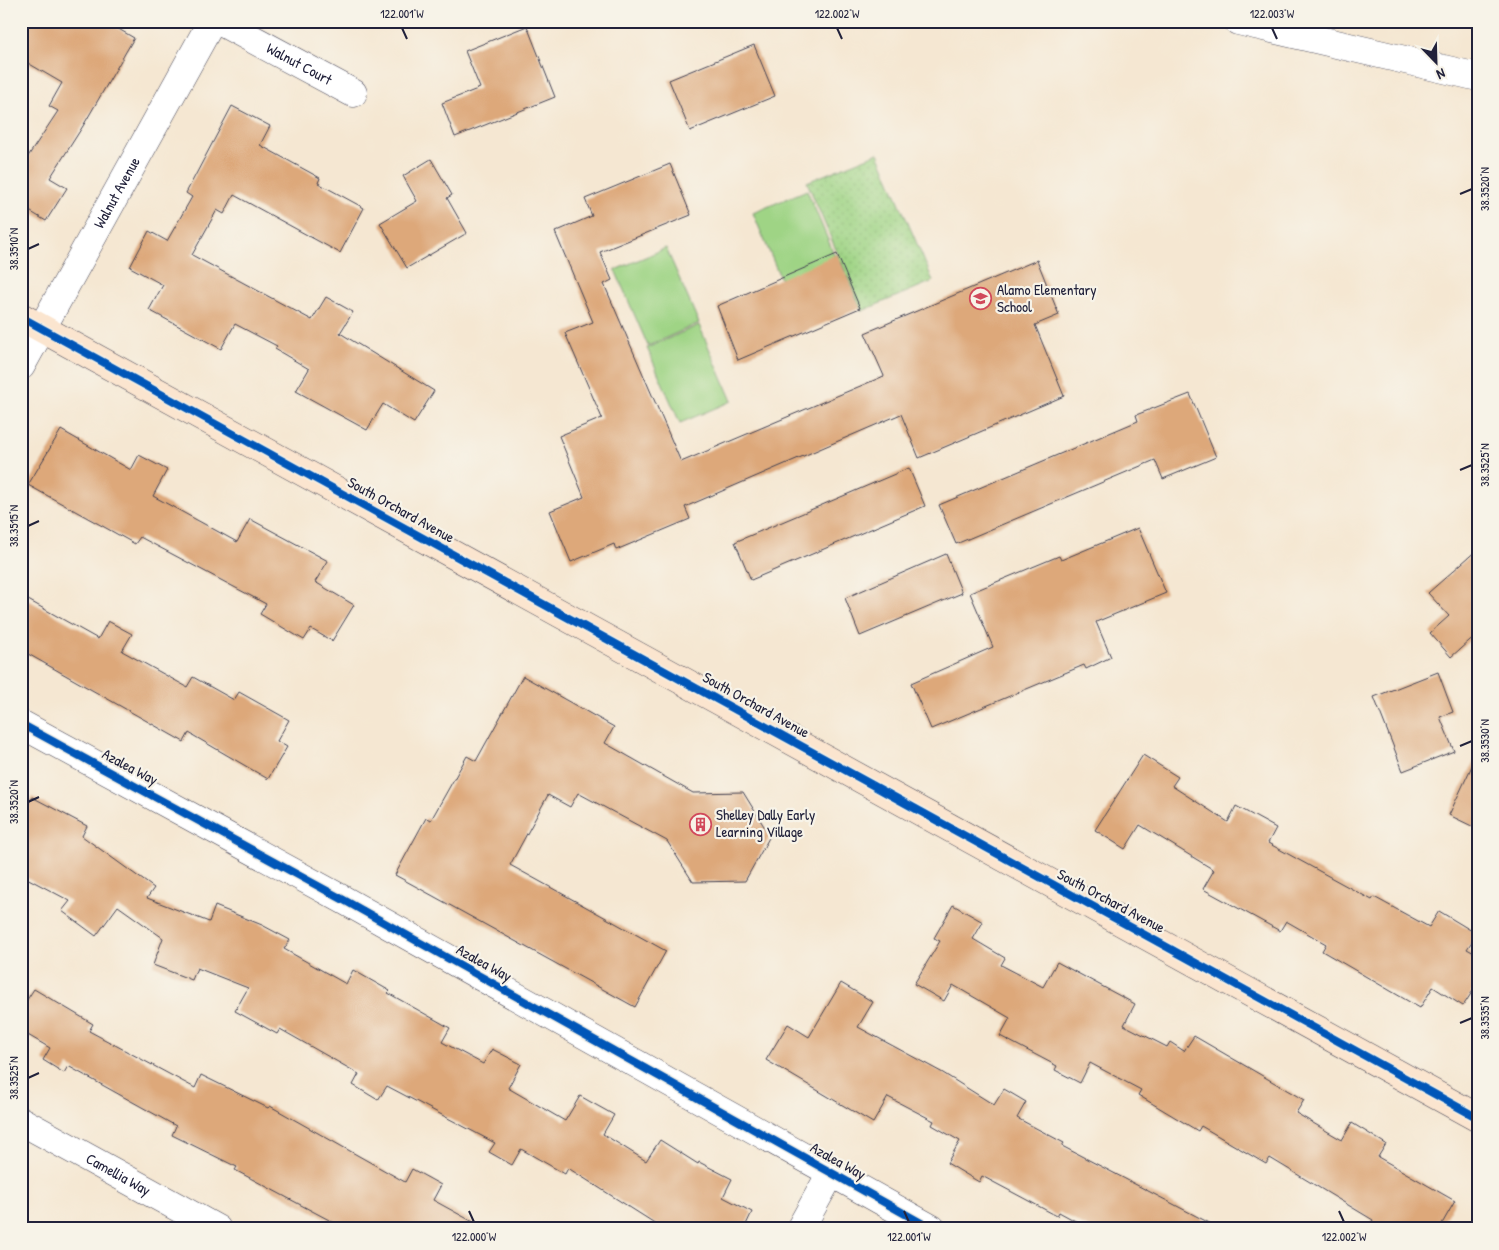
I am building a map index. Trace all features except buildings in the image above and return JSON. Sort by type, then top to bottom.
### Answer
[{"type":"street","name":"Walnut Avenue","points":[[21,366],[31,323],[212,21]]},
{"type":"street","name":"Walnut Court","points":[[219,21],[353,93]]},
{"type":"street","points":[[1238,21],[1478,77]]},
{"type":"street","name":"South Orchard Avenue","points":[[31,323],[1478,1118]]},
{"type":"street","name":"Azalea Way","points":[[21,724],[342,899],[932,1229]]},
{"type":"street","name":"Camellia Way","points":[[21,1121],[216,1229]]},
{"type":"street","points":[[800,1229],[832,1173]]},
{"type":"green space","points":[[878,153],[933,281],[862,311],[807,182]]},
{"type":"green space","points":[[807,190],[839,266],[785,289],[753,213]]},
{"type":"green space","points":[[666,248],[699,323],[648,346],[615,270]]},
{"type":"green space","points":[[699,325],[732,401],[680,423],[647,348]]},
{"type":"cycle path","points":[[21,317],[1478,1118]]},
{"type":"cycle path","points":[[21,724],[342,899],[932,1229]]},
{"type":"place","name":"Alamo Elementary School","points":[[981,299]]},
{"type":"place","name":"Shelley Dally Early Learning Village","points":[[700,824]]}]
